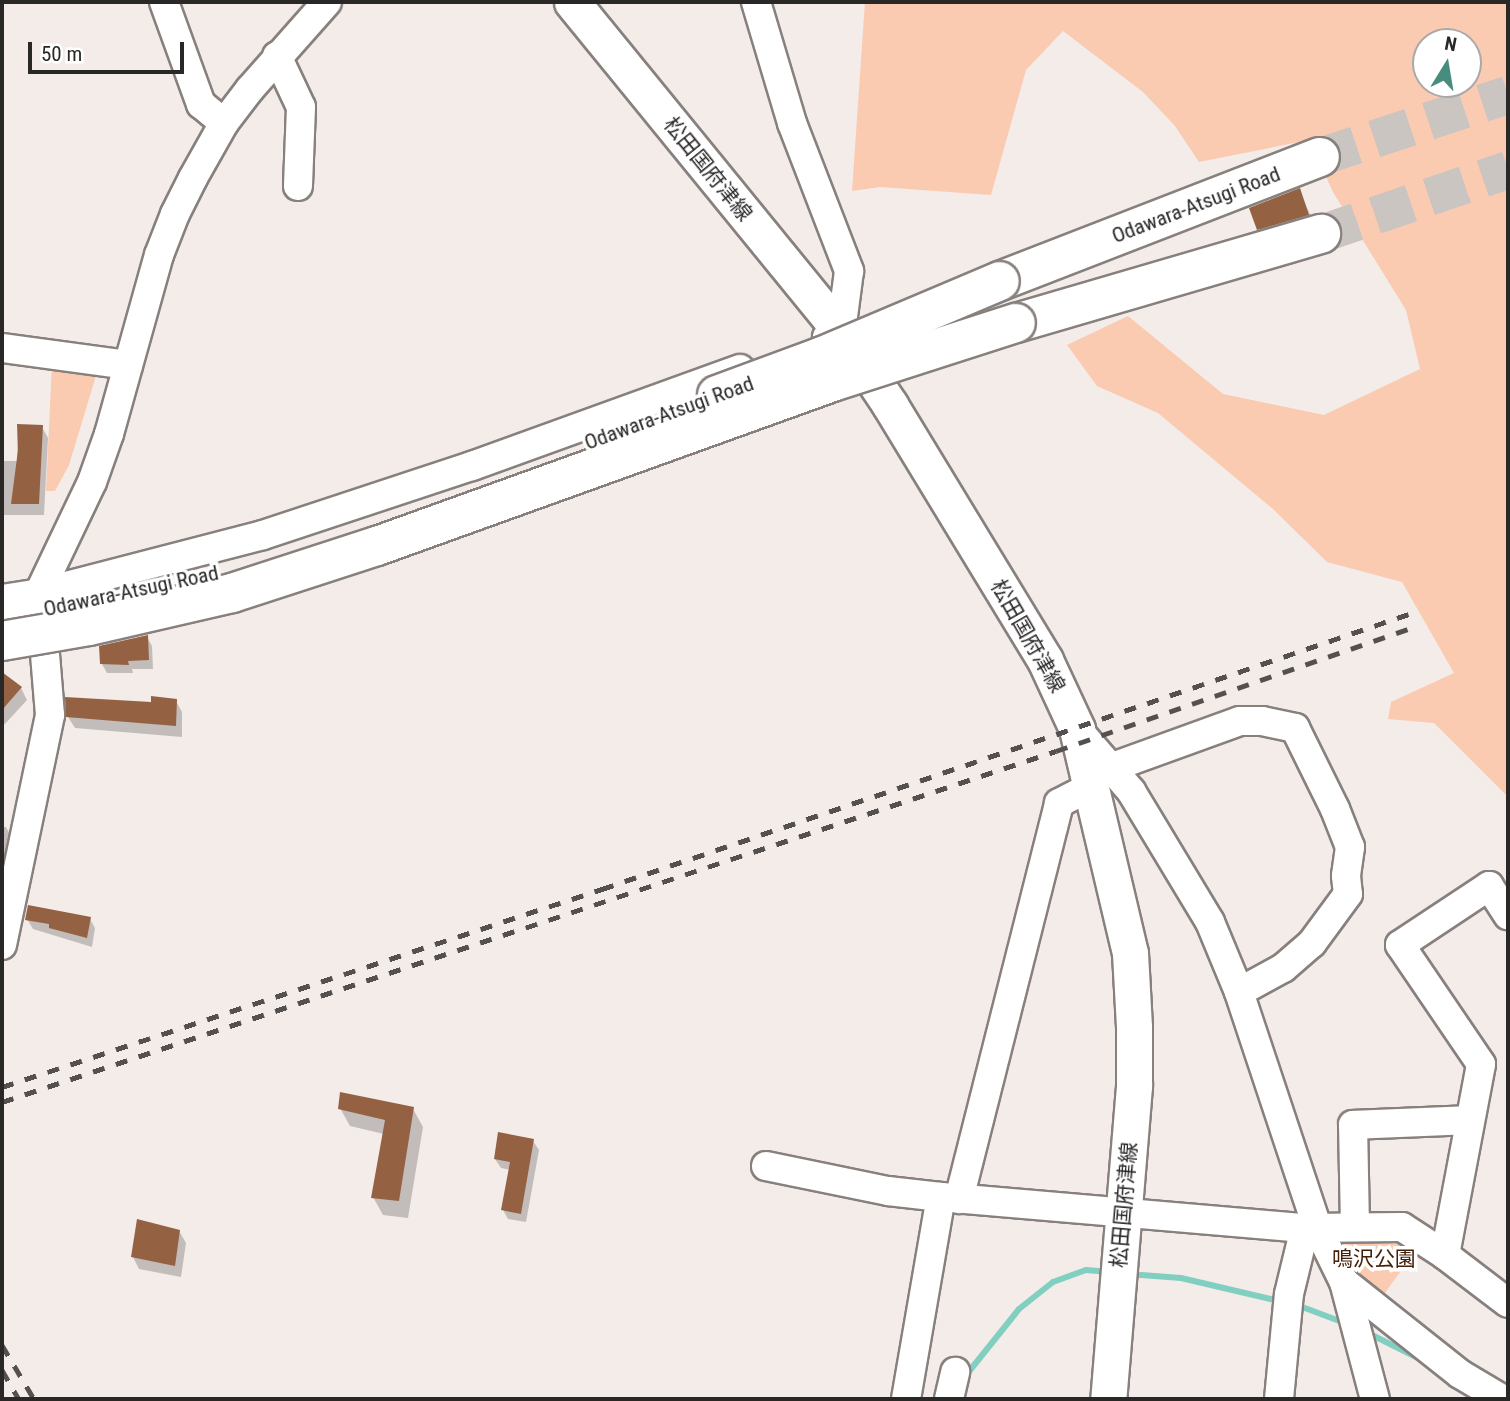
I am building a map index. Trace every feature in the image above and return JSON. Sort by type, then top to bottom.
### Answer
[{"type":"highway","name":"Odawara-Atsugi Road","points":[[2,617],[86,604],[225,570],[374,522],[820,357],[1000,281],[1320,157]]},
{"type":"highway","name":"Odawara-Atsugi Road","points":[[2,638],[89,626],[232,593],[377,546],[832,382],[1016,323],[1321,234]]},
{"type":"main road","name":"松田国府津線","points":[[572,2],[841,332],[890,405],[1045,660],[1100,778],[1130,953],[1135,1086],[1108,1399]]},
{"type":"street","points":[[164,2],[201,104],[224,123]]},
{"type":"street","points":[[2,638],[39,593],[92,482],[109,435],[175,214],[224,123],[277,56],[327,2]]},
{"type":"street","points":[[2,599],[39,593],[263,536],[365,503],[841,332],[849,271],[792,123],[757,2]]},
{"type":"street","points":[[277,56],[301,107],[298,186]]},
{"type":"street","points":[[2,348],[128,365]]},
{"type":"street","points":[[2,945],[50,715],[39,593]]},
{"type":"street","points":[[906,1399],[950,1198],[1059,803],[1100,778],[1240,721],[1262,721],[1295,728],[1335,809],[1350,847],[1346,876],[1348,894],[1312,943],[1283,968],[1239,992]]},
{"type":"street","points":[[1100,778],[1130,790],[1210,922],[1239,992],[1311,1227],[1344,1282],[1375,1399]]},
{"type":"street","points":[[1445,1255],[1480,1064],[1399,945],[1489,886],[1508,915]]},
{"type":"street","points":[[1355,1227],[1353,1125],[1470,1120]]},
{"type":"street","points":[[766,1166],[888,1191],[950,1198],[1311,1227],[1402,1227],[1445,1255],[1508,1303]]},
{"type":"street","points":[[1279,1399],[1289,1294],[1311,1227]]},
{"type":"street","points":[[1344,1282],[1460,1374],[1502,1399]]},
{"type":"green space","points":[[865,2],[1508,2],[1508,797],[1434,723],[1388,719],[1391,702],[1454,673],[1402,582],[1327,562],[1273,509],[1158,413],[1097,386],[1067,345],[1128,316],[1223,394],[1324,415],[1420,369],[1406,310],[1333,192],[1309,140],[1199,162],[1175,126],[1143,92],[1063,31],[1026,70],[991,195],[880,187],[852,191]]},
{"type":"green space","points":[[52,364],[98,369],[69,465],[55,491],[46,491]]},
{"type":"green space","name":"鳴沢公園","points":[[1341,1230],[1421,1243],[1379,1301],[1331,1248]]},
{"type":"building","points":[[1300,188],[1309,215],[1257,230],[1249,208]]},
{"type":"building","points":[[17,424],[43,425],[39,504],[11,504],[18,450]]},
{"type":"building","points":[[148,635],[149,660],[128,661],[129,665],[100,664],[99,646]]},
{"type":"building","points":[[2,672],[22,687],[2,710]]},
{"type":"building","points":[[151,696],[177,699],[176,726],[66,717],[65,697],[151,702]]},
{"type":"building","points":[[28,905],[91,917],[87,938],[49,928],[49,924],[25,920]]},
{"type":"building","points":[[340,1092],[414,1107],[399,1201],[371,1198],[385,1120],[338,1109]]},
{"type":"building","points":[[498,1132],[534,1139],[521,1214],[501,1210],[510,1162],[494,1159]]},
{"type":"building","points":[[137,1219],[180,1230],[175,1266],[131,1257]]},
{"type":"waterway","points":[[966,1379],[967,1374],[1019,1309],[1053,1282],[1086,1270],[1107,1272]]},
{"type":"waterway","points":[[1128,1274],[1181,1278],[1283,1302]]},
{"type":"waterway","points":[[1297,1305],[1345,1323]]},
{"type":"waterway","points":[[1368,1333],[1418,1358]]},
{"type":"tunnel","points":[[1320,157],[1508,95]]},
{"type":"tunnel","points":[[1321,234],[1508,170]]},
{"type":"railway","points":[[2,1087],[602,889],[1409,614]]},
{"type":"railway","points":[[2,1102],[1056,751],[1414,627]]},
{"type":"railway","points":[[2,1345],[34,1399]]},
{"type":"railway","points":[[2,1370],[19,1399]]}]
